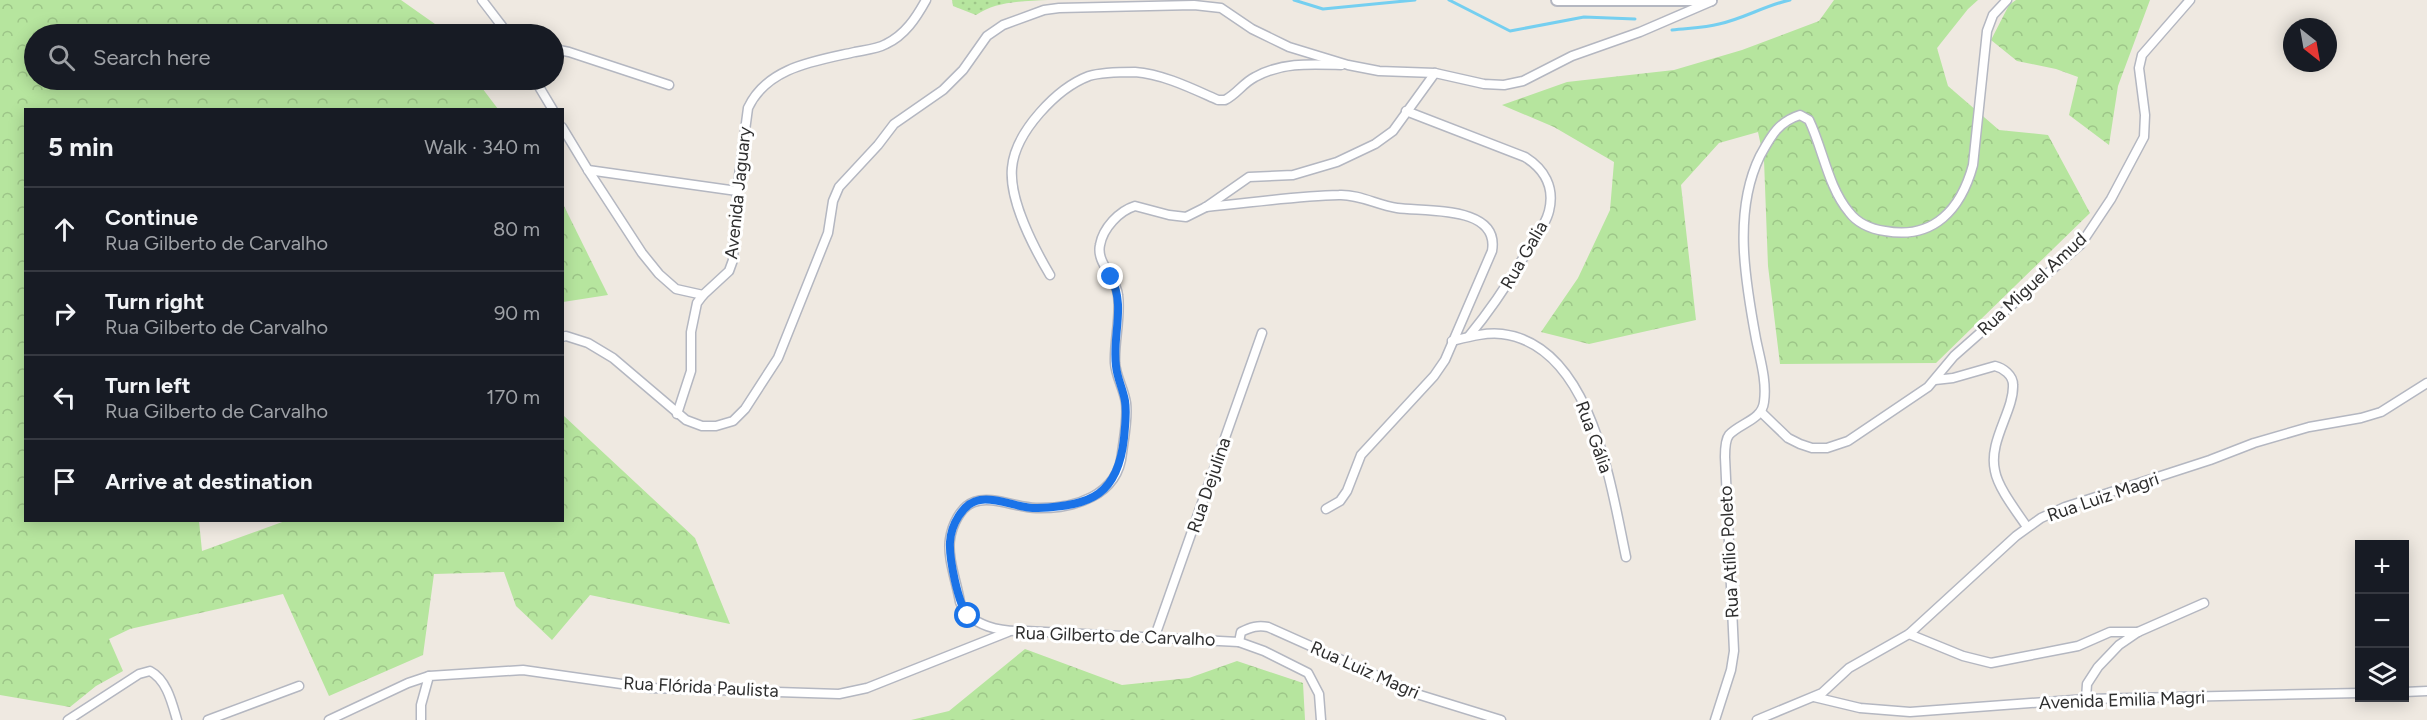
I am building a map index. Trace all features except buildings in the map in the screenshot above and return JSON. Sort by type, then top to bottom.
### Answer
[{"type":"street","points":[[482,0],[500,24]]},
{"type":"street","name":"Avenida Jaguary","points":[[703,295],[729,272],[733,260],[737,191],[748,108],[760,88],[787,70],[814,61],[886,45],[909,27],[926,0]]},
{"type":"street","points":[[1557,0],[1713,0]]},
{"type":"street","points":[[564,336],[588,343],[613,358],[677,414],[693,424],[716,426],[733,421],[745,410],[778,358],[828,233],[833,201],[839,187],[894,124],[943,90],[963,70],[987,36],[1003,25],[1044,10],[1221,4],[1252,29],[1289,47],[1348,65],[1379,71],[1435,73],[1484,84],[1504,85],[1522,81],[1572,56],[1640,32],[1713,0]]},
{"type":"street","points":[[1761,412],[1765,399],[1764,382],[1747,291],[1744,252],[1746,204],[1751,175],[1772,133],[1788,119],[1800,115],[1809,120],[1837,194],[1854,218],[1873,229],[1902,234],[1930,227],[1955,205],[1969,180],[1973,165],[1987,32],[1993,15],[2007,0]]},
{"type":"street","name":"Rua Miguel Amud","points":[[1761,412],[1794,441],[1812,448],[1827,448],[1848,441],[1918,395],[1935,380],[1954,356],[2081,244],[2097,221],[2144,137],[2146,125],[2139,60],[2190,0]]},
{"type":"street","points":[[564,52],[669,84]]},
{"type":"street","points":[[1050,275],[1023,219],[1013,185],[1012,168],[1025,133],[1056,95],[1089,76],[1137,72],[1218,100],[1225,100],[1254,77],[1285,66],[1348,65]]},
{"type":"street","name":"Rua Gilberto de Carvalho","points":[[1321,720],[1319,694],[1308,673],[1264,651],[1239,642],[1155,636],[1008,632],[976,621],[964,611],[950,551],[950,541],[958,518],[965,507],[981,500],[1036,508],[1063,506],[1088,500],[1102,493],[1108,486],[1121,461],[1126,411],[1115,361],[1118,294],[1099,253],[1102,238],[1115,219],[1135,206],[1186,217],[1206,207],[1249,177],[1282,177],[1316,170],[1375,144],[1394,131],[1435,73]]},
{"type":"street","points":[[541,90],[552,108]]},
{"type":"street","name":"Rua Galia","points":[[1407,111],[1525,157],[1537,164],[1548,181],[1549,211],[1542,226],[1498,300],[1469,336]]},
{"type":"street","points":[[564,130],[642,253],[659,274],[676,289],[703,295],[692,320],[691,371],[677,414]]},
{"type":"street","points":[[588,170],[737,191]]},
{"type":"street","points":[[1206,207],[1347,195],[1394,207],[1455,213],[1477,220],[1488,229],[1493,246],[1492,251],[1445,360],[1434,376],[1361,455],[1347,491],[1340,501],[1326,509]]},
{"type":"street","name":"Rua Dejulina","points":[[1155,636],[1262,333]]},
{"type":"street","name":"Rua Gália","points":[[1452,340],[1500,333],[1519,338],[1548,357],[1569,380],[1589,415],[1604,454],[1626,557]]},
{"type":"street","points":[[1935,380],[1953,378],[1988,367],[2001,367],[2008,374],[2013,385],[1995,445],[1993,460],[1995,473],[2027,527]]},
{"type":"street","name":"Rua Luiz Magri","points":[[1757,720],[1822,693],[1849,668],[1909,634],[2027,527],[2065,507],[2210,460],[2254,443],[2309,427],[2381,412],[2427,383]]},
{"type":"street","name":"Rua Atílio Poleto","points":[[1715,720],[1731,670],[1734,651],[1725,457],[1727,441],[1730,435],[1761,412]]},
{"type":"street","points":[[2086,699],[2087,684],[2098,667],[2120,645],[2138,632],[2204,603]]},
{"type":"street","name":"Rua Luiz Magri","points":[[1239,642],[1241,632],[1248,628],[1268,627],[1420,695],[1501,720]]},
{"type":"street","name":"Rua Flórida Paulista","points":[[329,720],[408,683],[429,676],[523,670],[651,688],[840,694],[867,688],[1008,632]]},
{"type":"street","points":[[1909,634],[1963,656],[1991,663],[2078,646],[2110,632],[2138,632]]},
{"type":"street","points":[[68,720],[139,674],[150,671],[157,674],[165,686],[177,720]]},
{"type":"street","points":[[420,720],[421,705],[429,676]]},
{"type":"street","points":[[208,720],[299,686]]},
{"type":"street","points":[[2409,692],[2427,691]]},
{"type":"street","name":"Avenida Emilia Magri","points":[[1814,697],[1860,708],[1910,712],[2086,699],[2355,693]]},
{"type":"green space","points":[[0,0],[401,0],[435,24],[24,24],[24,90],[484,90],[497,108],[24,108],[24,522],[199,522],[202,551],[282,522],[564,522],[564,416],[695,538],[730,624],[590,595],[552,640],[516,606],[504,572],[434,574],[423,655],[329,696],[283,594],[130,629],[109,639],[123,671],[96,686],[70,707],[0,695]]},
{"type":"green space","points":[[952,0],[1048,0],[1001,4],[976,15],[953,6]]},
{"type":"green space","points":[[1834,0],[1978,0],[1937,48],[1948,86],[1999,130],[2048,135],[2090,213],[1936,363],[1780,364],[1768,266],[1764,160],[1758,132],[1719,143],[1681,185],[1696,320],[1589,344],[1541,332],[1578,278],[1610,210],[1614,162],[1554,127],[1502,105],[1567,82],[1674,70],[1742,50],[1819,21]]},
{"type":"green space","points":[[2016,0],[2150,0],[2118,86],[2109,145],[2069,115],[2078,77],[2056,69],[2017,61],[1991,40],[2009,5]]},
{"type":"green space","points":[[564,206],[608,295],[564,302]]},
{"type":"green space","points":[[1025,649],[1122,685],[1189,678],[1237,661],[1303,683],[1305,720],[911,720],[949,711]]},
{"type":"waterway","points":[[1294,0],[1323,9],[1415,0]]},
{"type":"waterway","points":[[1449,0],[1510,31],[1584,17],[1635,19]]},
{"type":"waterway","points":[[1672,30],[1728,22],[1790,0]]},
{"type":"route","points":[[968,616],[960,602],[950,551],[952,531],[965,507],[981,500],[1036,508],[1063,506],[1088,500],[1102,493],[1108,486],[1121,461],[1126,411],[1115,361],[1118,294],[1111,277]]}]
